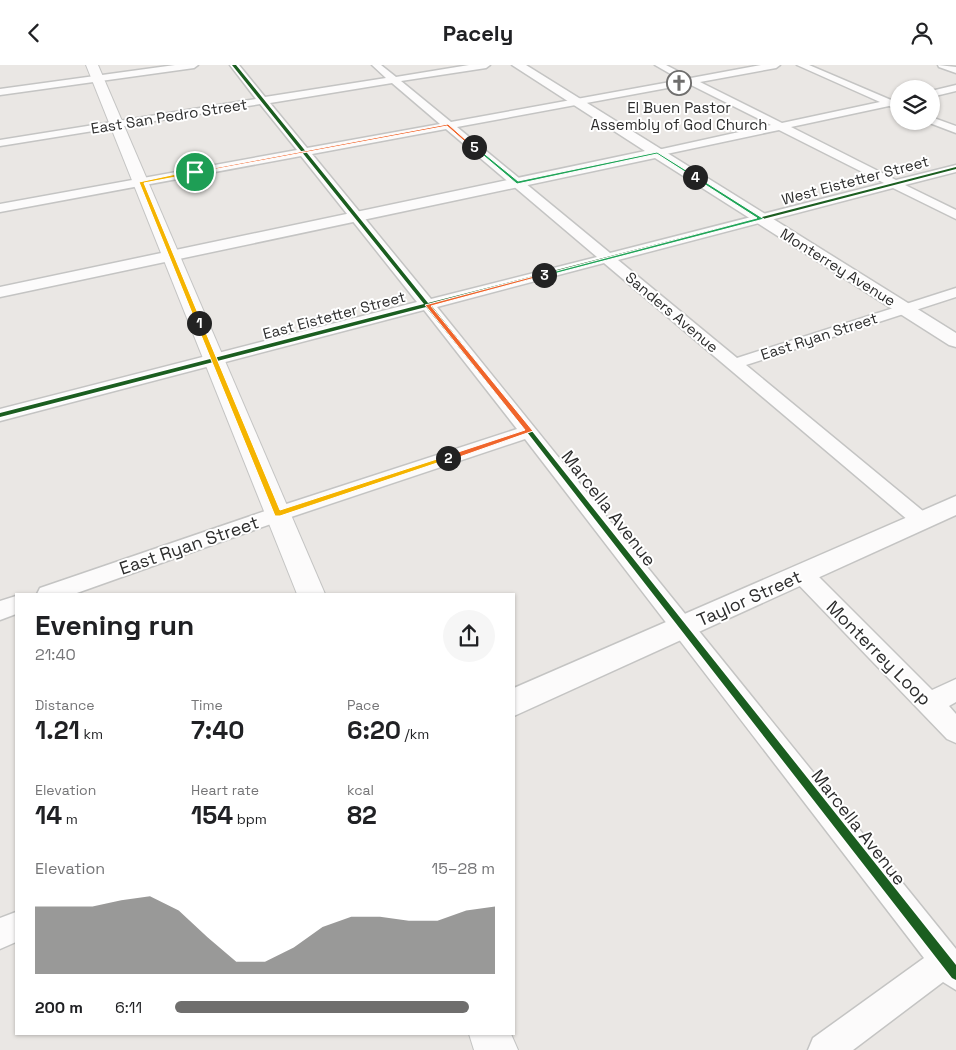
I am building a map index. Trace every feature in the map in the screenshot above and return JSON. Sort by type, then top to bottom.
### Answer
[{"type":"main road","points":[[95,72],[310,593]]},
{"type":"main road","points":[[490,1035],[496,1050]]},
{"type":"street","points":[[0,92],[95,72],[194,65]]},
{"type":"street","name":"Marcella Avenue","points":[[234,65],[529,431],[951,967]]},
{"type":"street","name":"Sanders Avenue","points":[[376,65],[922,521]]},
{"type":"street","name":"East San Pedro Street","points":[[0,143],[486,65]]},
{"type":"street","name":"Monterrey Avenue","points":[[518,65],[956,341]]},
{"type":"street","points":[[659,65],[956,215]]},
{"type":"street","points":[[0,208],[776,65]]},
{"type":"street","points":[[801,65],[890,101]]},
{"type":"street","points":[[942,65],[956,70]]},
{"type":"street","points":[[940,92],[956,88]]},
{"type":"street","points":[[0,292],[890,104]]},
{"type":"street","points":[[940,124],[956,130]]},
{"type":"street","name":"West Eistetter Street","points":[[762,219],[956,168]]},
{"type":"street","name":"East Eistetter Street","points":[[0,415],[762,219]]},
{"type":"street","name":"East Ryan Street","points":[[734,364],[956,292]]},
{"type":"street","name":"East Ryan Street","points":[[51,593],[278,514],[529,431]]},
{"type":"street","name":"Taylor Street","points":[[515,703],[956,505]]},
{"type":"street","name":"Monterrey Loop","points":[[802,574],[956,731]]},
{"type":"street","points":[[0,611],[15,605]]},
{"type":"street","points":[[929,704],[956,690]]},
{"type":"street","points":[[0,934],[15,927]]},
{"type":"street","points":[[825,1050],[951,967]]},
{"type":"cycle path","points":[[234,65],[529,431],[956,974]]},
{"type":"cycle path","points":[[0,415],[956,168]]},
{"type":"place","name":"El Buen Pastor Assembly of God Church","points":[[679,83]]},
{"type":"route","points":[[448,125],[517,183],[657,153],[762,219],[428,305],[529,431],[278,514],[141,182],[195,172],[448,125]]}]
